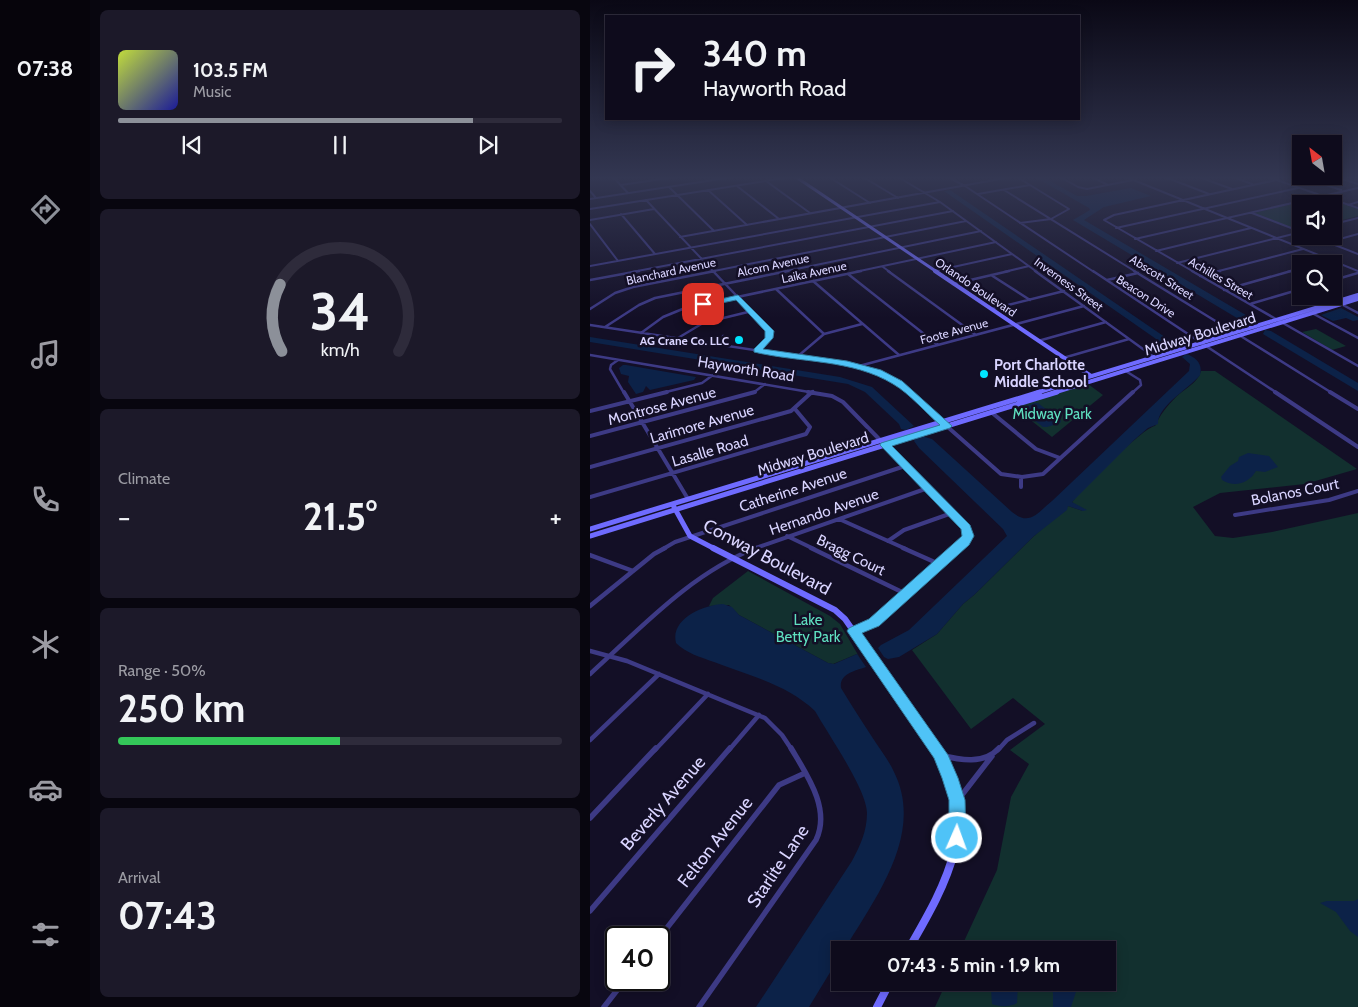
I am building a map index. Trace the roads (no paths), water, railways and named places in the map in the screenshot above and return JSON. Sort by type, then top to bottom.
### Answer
[{"type":"street","points":[[590,224],[618,261]]},
{"type":"street","points":[[629,224],[655,254]]},
{"type":"street","points":[[668,224],[752,311],[770,333],[769,338],[757,350]]},
{"type":"street","points":[[708,224],[714,230]]},
{"type":"street","points":[[680,237],[752,224]]},
{"type":"street","points":[[590,266],[818,224]]},
{"type":"street","name":"Orlando Boulevard","points":[[865,224],[1095,380]]},
{"type":"street","points":[[590,280],[886,224]]},
{"type":"street","name":"Blanchard Avenue","points":[[590,309],[616,293],[629,288],[951,224]]},
{"type":"street","name":"Inverness Street","points":[[970,224],[1154,357]]},
{"type":"street","name":"Beacon Drive","points":[[1022,224],[1358,446]]},
{"type":"street","name":"Abscott Street","points":[[1060,224],[1358,409]]},
{"type":"street","name":"Achilles Street","points":[[1109,224],[1358,366]]},
{"type":"street","points":[[1116,228],[1134,224]]},
{"type":"street","points":[[1135,239],[1200,224]]},
{"type":"street","points":[[1241,224],[1318,255]]},
{"type":"street","points":[[1156,251],[1251,228]]},
{"type":"street","name":"Alcorn Avenue","points":[[606,327],[650,300],[981,231]]},
{"type":"street","points":[[1177,263],[1292,234]]},
{"type":"street","points":[[1342,238],[1358,234]]},
{"type":"street","name":"Laika Avenue","points":[[640,333],[674,311],[996,242]]},
{"type":"street","points":[[1336,245],[1357,253]]},
{"type":"street","points":[[1200,276],[1303,249]]},
{"type":"street","points":[[935,271],[1012,254]]},
{"type":"street","points":[[1342,265],[1358,272]]},
{"type":"street","points":[[883,266],[976,334]]},
{"type":"street","points":[[953,284],[1029,266]]},
{"type":"street","points":[[1224,290],[1292,271]]},
{"type":"street","points":[[1342,277],[1358,272]]},
{"type":"street","points":[[1107,280],[1138,273]]},
{"type":"street","points":[[848,274],[938,345]]},
{"type":"street","points":[[991,275],[1030,300]]},
{"type":"street","points":[[813,281],[899,355]]},
{"type":"street","points":[[776,289],[824,334]]},
{"type":"street","points":[[992,309],[1064,291]]},
{"type":"street","points":[[1250,304],[1292,292]]},
{"type":"street","name":"Midway Boulevard","points":[[590,536],[674,507],[945,424],[1090,376],[1237,334],[1358,296]]},
{"type":"street","name":"Midway Boulevard","points":[[1342,304],[1358,299]]},
{"type":"street","points":[[590,304],[596,305]]},
{"type":"street","name":"Midway Boulevard","points":[[1279,321],[1338,305]]},
{"type":"street","points":[[1342,305],[1358,313]]},
{"type":"street","name":"Foote Avenue","points":[[857,366],[1084,306]]},
{"type":"street","points":[[678,338],[703,323],[752,311]]},
{"type":"street","points":[[1312,313],[1358,338]]},
{"type":"street","points":[[1038,341],[1106,322]]},
{"type":"street","points":[[797,356],[824,334],[862,324]]},
{"type":"street","points":[[590,325],[797,356],[857,366],[877,372],[895,380],[1001,474],[1008,476],[1037,476],[1060,458],[1141,385],[1140,380],[1124,370]]},
{"type":"street","points":[[717,344],[723,339]]},
{"type":"street","points":[[1063,358],[1129,339]]},
{"type":"street","name":"Midway Boulevard","points":[[945,424],[1095,380],[1203,344]]},
{"type":"street","name":"Hayworth Road","points":[[590,355],[813,391],[832,396],[840,400],[952,513],[966,528],[968,536],[964,542],[874,622],[854,631]]},
{"type":"street","points":[[618,360],[611,365],[610,369],[688,499]]},
{"type":"street","points":[[590,411],[702,383],[713,375]]},
{"type":"street","name":"Montrose Avenue","points":[[590,436],[754,393],[765,384]]},
{"type":"street","points":[[796,410],[813,391]]},
{"type":"street","name":"Larimore Avenue","points":[[590,467],[796,410]]},
{"type":"street","name":"Lasalle Road","points":[[590,497],[806,434],[810,427],[796,410]]},
{"type":"street","points":[[991,412],[1036,449],[1060,458]]},
{"type":"street","name":"Midway Boulevard","points":[[590,529],[674,507],[688,499],[883,443]]},
{"type":"street","name":"Catherine Avenue","points":[[591,604],[663,548],[690,536],[906,466]]},
{"type":"street","points":[[1021,477],[1021,487]]},
{"type":"street","name":"Hernando Avenue","points":[[590,674],[692,584],[732,557],[787,536],[928,488]]},
{"type":"street","name":"Bolanos Court","points":[[1235,515],[1329,500],[1358,491]]},
{"type":"street","name":"Conway Boulevard","points":[[674,507],[690,536],[835,610],[845,619],[940,755],[957,800],[957,838],[950,870],[913,941]]},
{"type":"street","points":[[888,541],[904,530],[952,513]]},
{"type":"street","points":[[838,519],[939,564]]},
{"type":"street","name":"Bragg Court","points":[[787,536],[906,594]]},
{"type":"street","points":[[590,555],[633,571]]},
{"type":"street","name":"Starlite Lane","points":[[590,651],[611,655],[759,715],[771,722],[780,731],[820,804],[823,816],[822,828],[816,840],[699,1007]]},
{"type":"street","points":[[590,740],[659,674]]},
{"type":"street","points":[[590,818],[708,694]]},
{"type":"street","name":"Beverly Avenue","points":[[590,911],[759,715]]},
{"type":"street","points":[[957,800],[1007,740],[1034,723]]},
{"type":"street","points":[[940,755],[964,761],[992,756]]},
{"type":"street","name":"Felton Avenue","points":[[668,926],[779,785],[803,774]]},
{"type":"street","points":[[604,1007],[616,991]]},
{"type":"street","points":[[877,1007],[885,991]]},
{"type":"water","points":[[991,224],[1000,224],[1178,346],[1177,348],[1169,348]]},
{"type":"water","points":[[1080,224],[1091,224],[1256,321],[1255,324],[1247,324]]},
{"type":"water","points":[[1341,308],[1358,317],[1358,320],[1353,321],[1346,318],[1333,321],[1321,315]]},
{"type":"water","points":[[1265,330],[1271,331],[1358,383],[1358,391],[1263,334]]},
{"type":"water","points":[[590,337],[840,377],[872,387],[914,426],[906,430],[901,429],[899,424],[865,392],[848,384],[590,342]]},
{"type":"water","points":[[1186,354],[1193,357],[1200,364],[1200,375],[1168,404],[1159,417],[1158,424],[1148,428],[1134,440],[1072,502],[1087,510],[1083,511],[1068,506],[1067,510],[1034,536],[963,604],[937,634],[899,657],[888,659],[884,657],[878,648],[881,645],[909,630],[1007,536],[1003,529],[919,448],[914,441],[916,438],[921,436],[932,439],[1012,512],[1018,516],[1029,518],[1052,501],[1189,371],[1190,364],[1182,357]]},
{"type":"water","points":[[623,365],[696,377],[694,380],[650,390],[646,386],[643,392],[636,394],[628,382],[629,376],[621,374],[619,368]]},
{"type":"water","points":[[1038,403],[1061,421],[1060,423],[1043,427],[1020,409]]},
{"type":"water","points":[[1248,453],[1269,456],[1278,467],[1265,472],[1256,471],[1250,479],[1237,484],[1222,480],[1221,477],[1230,466],[1238,461],[1239,457]]},
{"type":"water","points":[[723,604],[732,607],[739,615],[828,663],[834,664],[857,654],[866,667],[845,676],[842,679],[841,688],[890,764],[902,795],[904,819],[900,842],[892,865],[882,887],[849,941],[831,941],[831,971],[809,1007],[756,1007],[852,861],[866,826],[867,813],[865,803],[854,777],[815,711],[793,694],[780,687],[693,654],[676,643],[675,634],[683,620],[698,610]]},
{"type":"water","points":[[1358,899],[1358,937],[1350,931],[1336,912],[1320,903],[1327,901],[1354,901]]},
{"type":"water","points":[[991,991],[1018,991],[1017,1003],[1005,1006],[992,1004]]},
{"type":"water","points":[[1052,991],[1076,991],[1071,1007],[1053,1007]]},
{"type":"place","name":"AG Crane Co. LLC","points":[[739,340]]},
{"type":"place","name":"Port Charlotte Middle School","points":[[984,374]]},
{"type":"park label","name":"Midway Park","points":[[1052,414]]},
{"type":"park label","name":"Lake Betty Park","points":[[808,628]]}]
